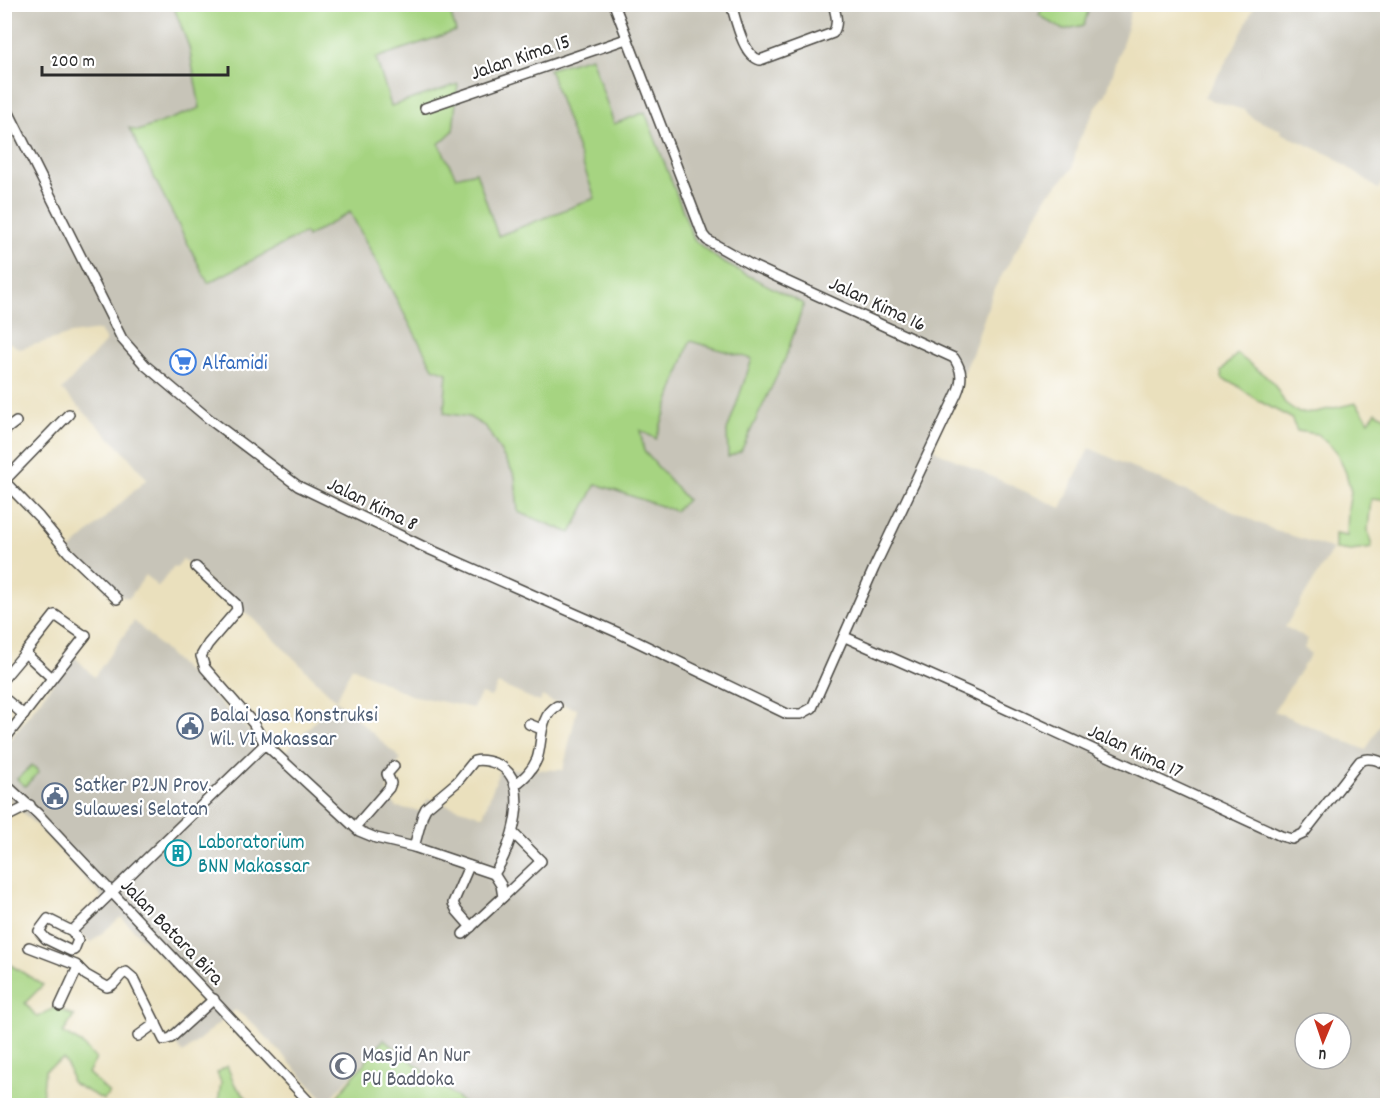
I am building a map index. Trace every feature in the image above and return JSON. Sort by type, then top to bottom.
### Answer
[{"type":"street","points":[[614,4],[626,39]]},
{"type":"street","points":[[730,4],[748,52],[753,58],[760,60],[833,33],[837,20],[833,4]]},
{"type":"street","name":"Jalan Kima 15","points":[[425,108],[626,39]]},
{"type":"street","name":"Jalan Kima 16","points":[[626,39],[703,235],[707,240],[753,266],[954,358],[960,366],[961,383],[957,393],[874,568],[845,637]]},
{"type":"street","name":"Jalan Kima 8","points":[[4,103],[125,344],[145,365],[209,419],[298,486],[432,551],[621,634],[787,714],[801,714],[812,708],[845,637]]},
{"type":"street","points":[[69,414],[4,481],[73,557],[117,599]]},
{"type":"street","points":[[4,431],[16,422]]},
{"type":"street","points":[[196,567],[236,604],[237,610],[208,644],[201,656],[205,668],[253,723],[265,744],[355,827],[376,838],[414,847],[494,874],[501,885],[503,897]]},
{"type":"street","points":[[4,678],[55,615],[85,636],[4,740]]},
{"type":"street","name":"Jalan Kima 17","points":[[845,637],[1281,836],[1292,838],[1303,834],[1363,759],[1376,760],[1388,765]]},
{"type":"street","points":[[25,653],[52,678]]},
{"type":"street","points":[[4,698],[24,714]]},
{"type":"street","points":[[515,785],[529,774],[537,758],[541,729],[551,711],[557,706]]},
{"type":"street","points":[[529,724],[541,729]]},
{"type":"street","points":[[72,931],[265,744]]},
{"type":"street","points":[[414,847],[426,808],[458,782],[474,761],[482,759],[505,769],[515,785],[513,833],[506,854],[494,874]]},
{"type":"street","points":[[355,827],[389,788],[391,783],[387,774],[394,766]]},
{"type":"street","name":"Jalan Batara Bira","points":[[4,783],[30,806],[150,931],[313,1106]]},
{"type":"street","points":[[4,818],[30,806]]},
{"type":"street","points":[[463,934],[541,861],[513,833]]},
{"type":"street","points":[[469,866],[453,903],[471,927]]},
{"type":"street","points":[[29,947],[78,968],[108,987],[126,972],[133,978],[163,1039],[168,1040],[214,999]]},
{"type":"street","points":[[60,1006],[78,968]]},
{"type":"street","points":[[138,1035],[156,1023]]},
{"type":"shaded area","points":[[1044,4],[1040,16],[1084,25],[1090,5],[1132,5],[1126,32],[1106,94],[1078,142],[1072,169],[1047,196],[994,289],[972,354],[933,444],[936,451],[1061,508],[1089,448],[1274,530],[1333,549],[1285,627],[1308,639],[1304,648],[1311,654],[1274,711],[1366,750],[1383,719],[1387,722],[1387,1105],[467,1105],[384,1039],[327,1103],[255,1025],[235,1010],[183,1053],[170,1037],[204,1000],[121,917],[90,943],[73,926],[102,897],[38,827],[5,796],[4,747],[74,656],[94,677],[134,621],[258,739],[285,752],[336,700],[260,625],[183,559],[176,568],[174,566],[158,587],[146,575],[129,598],[109,592],[69,551],[147,479],[125,453],[62,390],[106,341],[100,330],[71,334],[20,349],[5,340],[5,5],[173,5],[189,47],[200,108],[138,131],[130,129],[306,233],[307,237],[350,212],[433,368],[447,373],[444,413],[469,417],[486,427],[515,476],[518,512],[596,484],[675,511],[686,500],[644,451],[639,429],[656,438],[690,341],[752,359],[727,431],[804,304],[722,262],[694,240],[645,113],[614,124],[549,70],[595,198],[498,237],[476,172],[456,177],[439,144],[453,131],[458,85],[390,106],[376,58],[456,31],[448,5]],"holes":[[[352,667],[410,695],[473,708],[481,694],[491,697],[498,684],[540,702],[542,696],[577,709],[563,770],[500,769],[483,816],[428,799],[420,811],[396,807],[387,791],[390,776],[401,759],[336,700]]]},
{"type":"shaded area","points":[[1255,5],[1387,5],[1387,174],[1378,189],[1332,156],[1254,119],[1244,110],[1204,98],[1233,50]]},
{"type":"green space","points":[[1044,4],[1090,5],[1084,25],[1063,30],[1039,15]]},
{"type":"green space","points":[[173,5],[448,5],[456,31],[376,58],[391,106],[458,84],[453,131],[439,144],[456,177],[476,172],[498,236],[595,198],[549,69],[591,57],[614,124],[645,112],[694,240],[722,262],[804,304],[785,359],[741,451],[728,457],[727,431],[752,359],[690,341],[656,439],[640,430],[644,451],[687,500],[675,511],[596,484],[571,533],[518,512],[515,476],[486,427],[469,417],[444,413],[447,373],[433,368],[350,212],[307,237],[305,233],[208,283],[129,128],[138,131],[200,108],[189,47]]},
{"type":"green space","points":[[1237,354],[1272,381],[1285,403],[1299,413],[1316,412],[1356,403],[1369,421],[1376,412],[1387,418],[1387,503],[1371,499],[1368,530],[1372,548],[1351,551],[1335,549],[1335,534],[1347,536],[1351,492],[1346,473],[1336,451],[1317,434],[1297,431],[1291,418],[1257,400],[1235,384],[1222,379],[1221,371]]},
{"type":"green space","points":[[32,765],[39,772],[25,786],[17,779]]},
{"type":"green space","points":[[4,961],[43,985],[25,1003],[37,1017],[56,1007],[74,1016],[63,1033],[81,1043],[96,1059],[88,1073],[109,1093],[104,1100],[72,1083],[69,1069],[63,1059],[45,1070],[42,1100],[11,1101],[9,1105],[5,1105]]},
{"type":"green space","points":[[384,1039],[465,1104],[467,1105],[330,1105]]},
{"type":"green space","points":[[227,1066],[235,1085],[253,1105],[218,1105],[221,1082],[217,1073]]},
{"type":"place","name":"Alfamidi","points":[[183,362]]},
{"type":"place","name":"Balai Jasa Konstruksi Wil. VI Makassar","points":[[190,726]]},
{"type":"place","name":"Satker P2JN Prov. Sulawesi Selatan","points":[[55,796]]},
{"type":"place","name":"Laboratorium BNN Makassar","points":[[178,853]]},
{"type":"place","name":"Masjid An Nur PU Baddoka","points":[[343,1066]]}]
